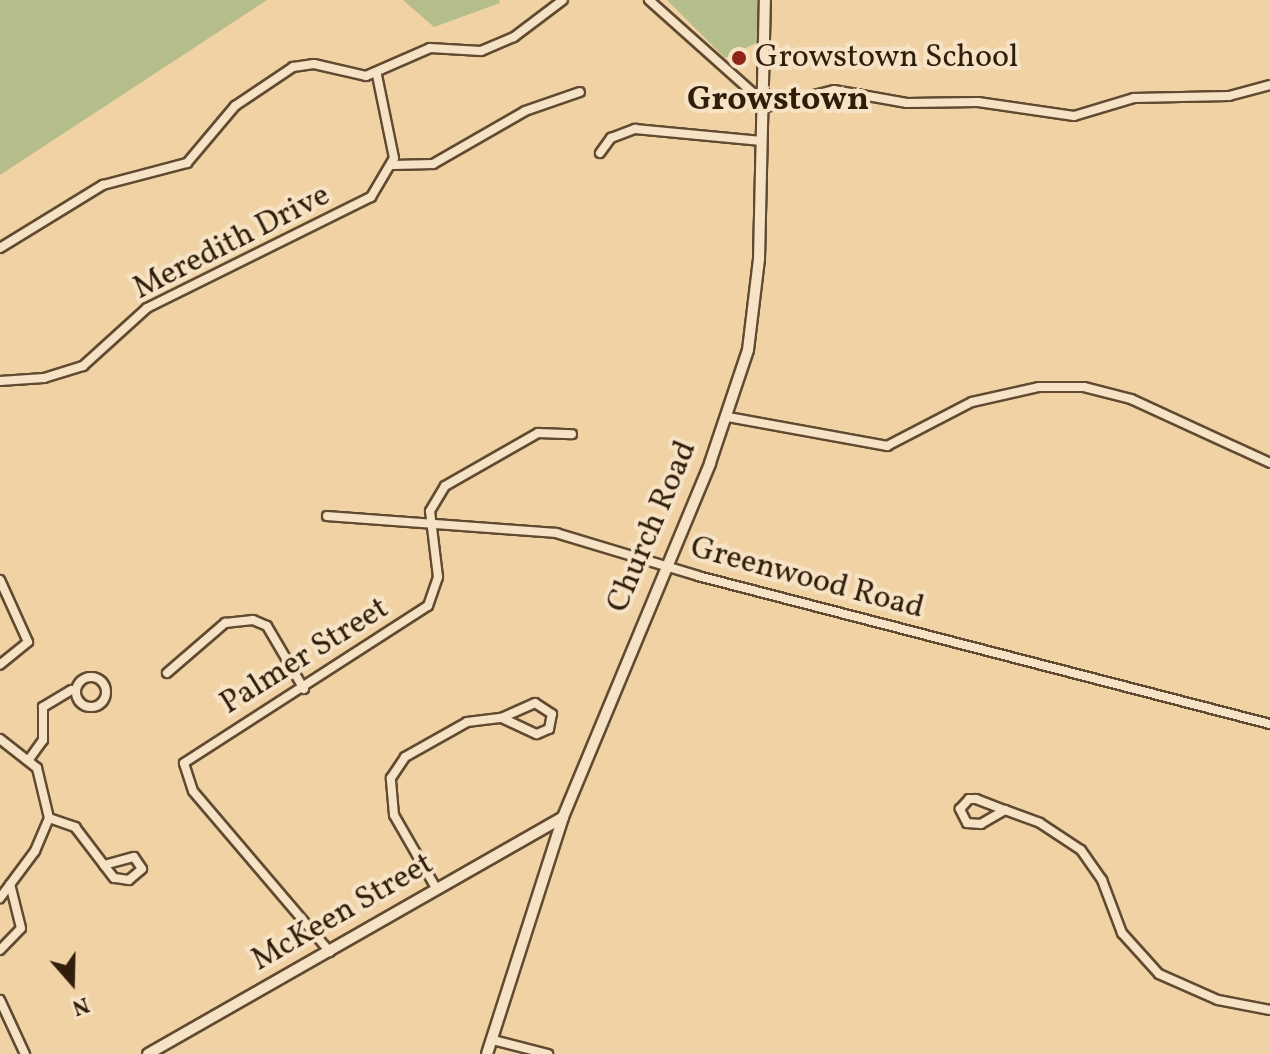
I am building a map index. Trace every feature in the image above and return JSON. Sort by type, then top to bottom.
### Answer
[{"type":"street","points":[[0,248],[103,185],[187,163],[235,106],[293,67],[377,75],[430,48],[474,52],[501,44],[563,0]]},
{"type":"street","points":[[649,0],[762,104],[834,90],[907,103],[978,102],[1074,116],[1134,98],[1229,96],[1270,85]]},
{"type":"street","name":"Church Road","points":[[487,1054],[563,817],[728,417],[756,296],[765,0]]},
{"type":"street","points":[[377,75],[393,165],[433,164],[525,111],[580,92]]},
{"type":"street","points":[[600,153],[611,138],[635,129],[761,141]]},
{"type":"street","name":"Meredith Drive","points":[[0,381],[44,378],[83,366],[147,308],[361,205],[393,165]]},
{"type":"street","points":[[728,417],[887,446],[972,402],[1039,387],[1084,387],[1131,399],[1270,463]]},
{"type":"street","points":[[429,521],[436,495],[452,481],[545,430],[572,434]]},
{"type":"street","name":"Greenwood Road","points":[[327,516],[429,521],[556,533],[665,567],[1270,724]]},
{"type":"street","name":"Palmer Street","points":[[330,952],[183,774],[190,756],[304,689],[428,606],[438,577],[429,521]]},
{"type":"street","points":[[0,580],[28,642],[0,665]]},
{"type":"street","points":[[167,673],[225,623],[253,620],[267,626],[304,689]]},
{"type":"street","points":[[30,758],[43,740],[43,707],[71,690]]},
{"type":"street","points":[[436,888],[394,815],[389,796],[395,769],[423,745],[467,722],[502,718],[535,703],[548,707],[552,723],[537,734],[502,718]]},
{"type":"street","points":[[0,739],[30,758],[44,781],[49,818],[35,851],[0,898]]},
{"type":"street","points":[[1005,810],[974,825],[960,809],[976,799],[1040,823],[1081,850],[1102,880],[1122,933],[1159,974],[1218,1000],[1270,1010]]},
{"type":"street","name":"McKeen Street","points":[[148,1054],[563,817]]},
{"type":"street","points":[[49,818],[75,827],[104,865]]},
{"type":"street","points":[[0,950],[21,928],[10,884]]},
{"type":"street","points":[[0,1000],[25,1054]]},
{"type":"street","points":[[493,1040],[548,1054]]},
{"type":"green space","points":[[0,0],[267,0],[0,175]]},
{"type":"green space","points":[[403,0],[499,0],[500,3],[434,27]]},
{"type":"green space","points":[[667,0],[758,0],[758,42],[725,58]]},
{"type":"place","name":"Growstown School","points":[[739,58]]},
{"type":"district","name":"Growstown","points":[[778,101]]}]
